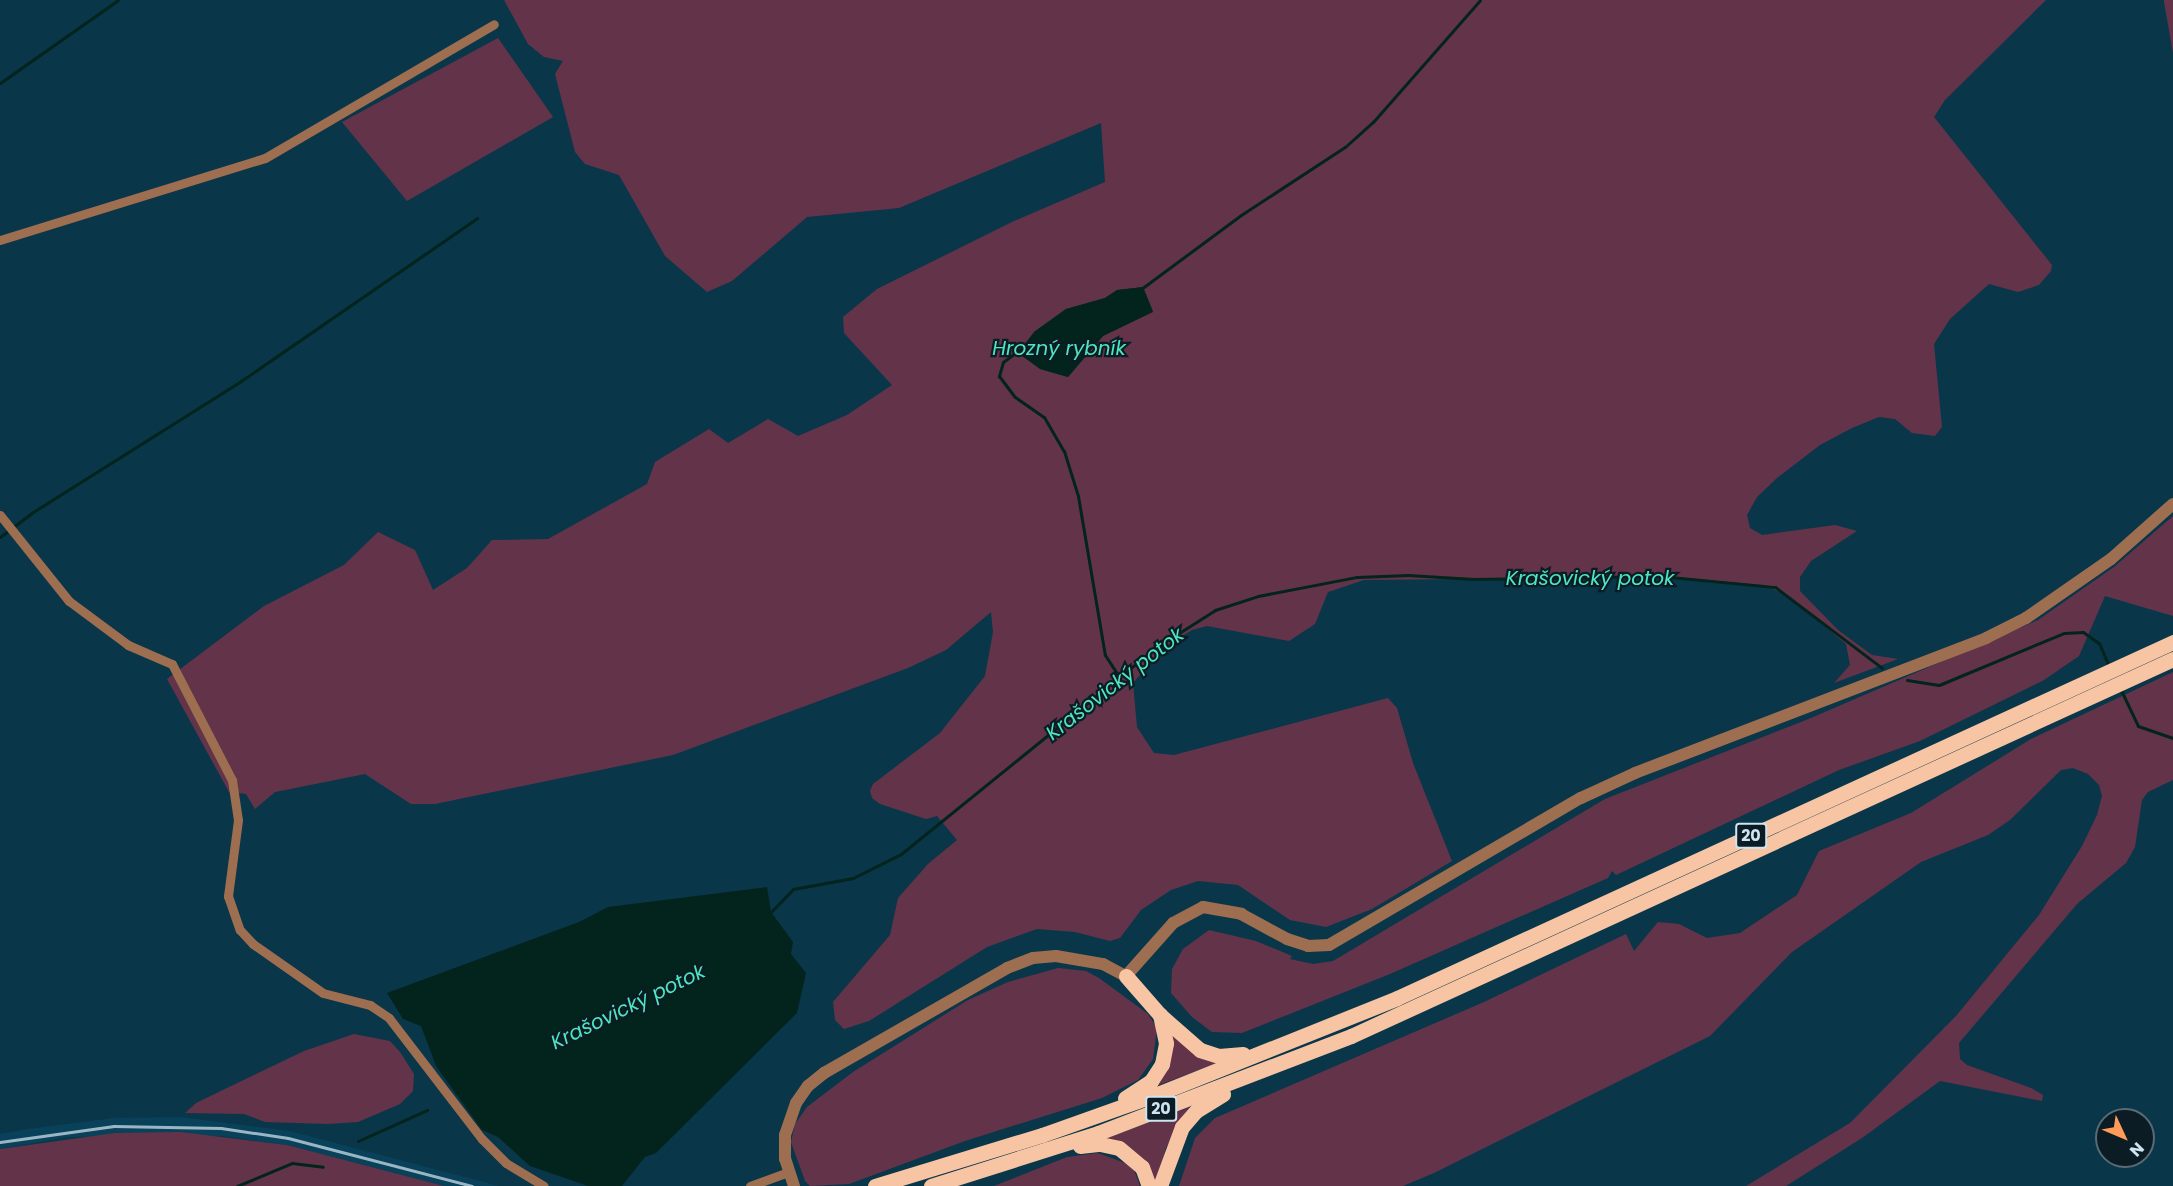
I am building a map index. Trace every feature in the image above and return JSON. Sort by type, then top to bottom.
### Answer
[{"type":"highway","name":"20","points":[[2128,671],[2173,642]]},
{"type":"highway","name":"20","points":[[875,1186],[1088,1118],[1276,1048],[1552,928],[2107,680],[2128,671],[2173,659]]},
{"type":"highway","name":"20","points":[[931,1186],[1050,1149],[1270,1067],[1509,965],[2107,680]]},
{"type":"highway","points":[[1126,976],[1160,1016],[1182,1037],[1210,1054],[1228,1057],[1276,1048]]},
{"type":"highway","points":[[1088,1118],[1142,1089],[1158,1072],[1166,1042],[1160,1016]]},
{"type":"highway","points":[[1160,1186],[1170,1152],[1188,1118],[1205,1104],[1270,1067]]},
{"type":"highway","points":[[1050,1149],[1100,1144],[1119,1148],[1142,1167],[1149,1186]]},
{"type":"street","points":[[0,240],[265,158],[494,24]]},
{"type":"street","points":[[794,1186],[788,1172],[785,1135],[796,1102],[808,1086],[844,1061],[1007,968],[1033,958],[1082,958],[1126,976],[1173,922],[1203,907],[1241,914],[1287,939],[1308,946],[1336,941],[1581,798],[1635,773],[1986,638],[2016,623],[2076,586],[2173,504]]},
{"type":"street","points":[[0,515],[69,601],[128,645],[171,664],[235,791],[238,820],[228,896],[240,930],[253,944],[323,993],[370,1005],[389,1018],[482,1139],[506,1163],[544,1186]]},
{"type":"street","points":[[750,1186],[788,1172]]},
{"type":"shaded area","points":[[504,0],[2046,0],[1945,100],[1934,117],[2052,265],[2051,271],[2039,285],[2018,292],[1989,284],[1950,319],[1934,344],[1942,427],[1935,436],[1912,433],[1895,419],[1879,417],[1852,428],[1820,445],[1777,478],[1757,497],[1747,515],[1750,528],[1762,535],[1835,525],[1857,531],[1811,561],[1800,577],[1800,591],[1838,630],[1872,655],[1898,659],[1834,683],[1850,665],[1846,644],[1788,596],[1764,585],[1671,577],[1364,580],[1328,592],[1315,624],[1289,641],[1207,626],[1192,630],[1164,647],[1133,683],[1137,727],[1154,753],[1174,755],[1388,698],[1397,708],[1413,763],[1452,861],[1372,909],[1326,927],[1290,920],[1238,885],[1198,881],[1171,890],[1141,910],[1120,938],[1110,941],[1075,932],[1037,929],[987,947],[869,1021],[844,1029],[835,1020],[833,1002],[890,935],[898,898],[928,864],[957,840],[937,816],[926,819],[880,804],[872,798],[870,791],[873,784],[940,733],[985,676],[993,632],[991,612],[946,650],[908,668],[673,755],[435,804],[411,804],[365,774],[275,792],[255,809],[246,794],[229,792],[167,679],[264,606],[344,565],[378,532],[415,550],[433,590],[467,568],[492,540],[548,539],[647,484],[655,462],[709,429],[728,443],[768,419],[798,436],[847,415],[892,385],[844,333],[843,317],[877,289],[1014,221],[1105,182],[1101,123],[899,208],[807,217],[732,281],[707,292],[665,256],[619,175],[585,164],[575,152],[555,74],[563,61],[544,57],[528,44]],"holes":[[[1143,287],[1153,311],[1103,336],[1068,377],[1040,369],[1034,332],[1066,309],[1105,298],[1117,290]]]},
{"type":"shaded area","points":[[2164,0],[2173,0],[2173,53],[2164,2]]},
{"type":"shaded area","points":[[498,38],[553,117],[407,201],[342,122]]},
{"type":"shaded area","points":[[2173,516],[2173,616],[2105,596],[2079,656],[2044,680],[1920,741],[1839,770],[1616,875],[1612,871],[1608,878],[1390,974],[1242,1033],[1212,1032],[1192,1017],[1171,993],[1172,969],[1183,949],[1209,930],[1256,941],[1292,956],[1290,959],[1313,964],[1333,961],[1605,799],[1811,718],[2038,620],[2114,567]]},
{"type":"shaded area","points":[[2173,672],[2173,780],[2148,792],[2142,800],[2135,847],[2126,863],[2077,904],[1959,1043],[1960,1059],[1967,1065],[2031,1088],[2043,1095],[2042,1101],[1940,1081],[1862,1138],[1786,1186],[1746,1186],[1850,1123],[1956,1016],[2039,915],[2082,846],[2097,815],[2102,796],[2099,785],[2088,774],[2073,768],[2061,770],[2010,820],[1988,835],[1921,862],[1792,952],[1710,1036],[1434,1173],[1403,1186],[1179,1186],[1195,1138],[1215,1118],[1484,1002],[1626,934],[1634,951],[1658,922],[1679,924],[1707,938],[1740,933],[1797,895],[1819,851],[1911,813],[2031,739]]},
{"type":"shaded area","points":[[1058,968],[1086,971],[1148,1014],[1157,1028],[1153,1059],[1138,1080],[1102,1098],[965,1141],[849,1184],[810,1186],[805,1181],[791,1142],[795,1124],[807,1107],[853,1072],[968,1000],[1008,982]]},
{"type":"shaded area","points":[[1169,1029],[1222,1061],[1151,1088]]},
{"type":"shaded area","points":[[354,1034],[390,1041],[400,1052],[414,1074],[413,1091],[400,1104],[358,1122],[328,1124],[265,1122],[244,1114],[185,1113],[196,1103],[304,1051]]},
{"type":"shaded area","points":[[1190,1107],[1166,1148],[1156,1186],[1104,1139]]},
{"type":"shaded area","points":[[180,1117],[290,1131],[499,1186],[444,1186],[287,1145],[220,1136],[69,1137],[0,1149],[0,1134],[27,1129],[114,1118]]},
{"type":"shaded area","points":[[180,1132],[287,1145],[444,1186],[0,1186],[0,1149],[115,1133]]},
{"type":"shaded area","points":[[1098,1153],[1125,1163],[1134,1170],[1140,1186],[994,1186],[1067,1157]]},
{"type":"water","name":"Hrozný rybník","points":[[1143,287],[1153,312],[1103,336],[1068,377],[1040,369],[1018,353],[1034,332],[1066,309],[1105,298],[1117,290]]},
{"type":"water","points":[[767,887],[771,912],[793,942],[791,954],[806,973],[797,1013],[656,1153],[645,1157],[622,1186],[588,1186],[530,1166],[498,1137],[482,1130],[436,1066],[421,1026],[403,1019],[387,993],[579,922],[608,907]]},
{"type":"waterway","points":[[0,83],[118,0]]},
{"type":"waterway","points":[[1141,289],[1241,215],[1345,147],[1373,122],[1480,0]]},
{"type":"waterway","points":[[0,537],[33,512],[241,381],[477,218]]},
{"type":"waterway","points":[[1023,347],[1003,362],[999,376],[1015,397],[1044,417],[1064,451],[1078,496],[1105,655],[1120,678]]},
{"type":"waterway","name":"Krašovický potok","points":[[769,914],[793,889],[853,878],[901,854],[1157,647],[1215,610],[1258,596],[1357,577],[1408,575],[1474,579],[1660,576],[1775,587],[1882,668]]},
{"type":"waterway","name":"Krašovický potok","points":[[1907,680],[1939,685],[2064,633],[2083,632],[2099,643],[2109,666]]},
{"type":"waterway","name":"Krašovický potok","points":[[2120,688],[2138,726],[2173,738]]},
{"type":"waterway","name":"Krašovický potok","points":[[358,1141],[427,1110]]},
{"type":"waterway","name":"Krašovický potok","points":[[237,1186],[292,1163],[323,1167]]},
{"type":"railway","points":[[0,1142],[114,1126],[221,1128],[288,1138],[472,1186]]}]
